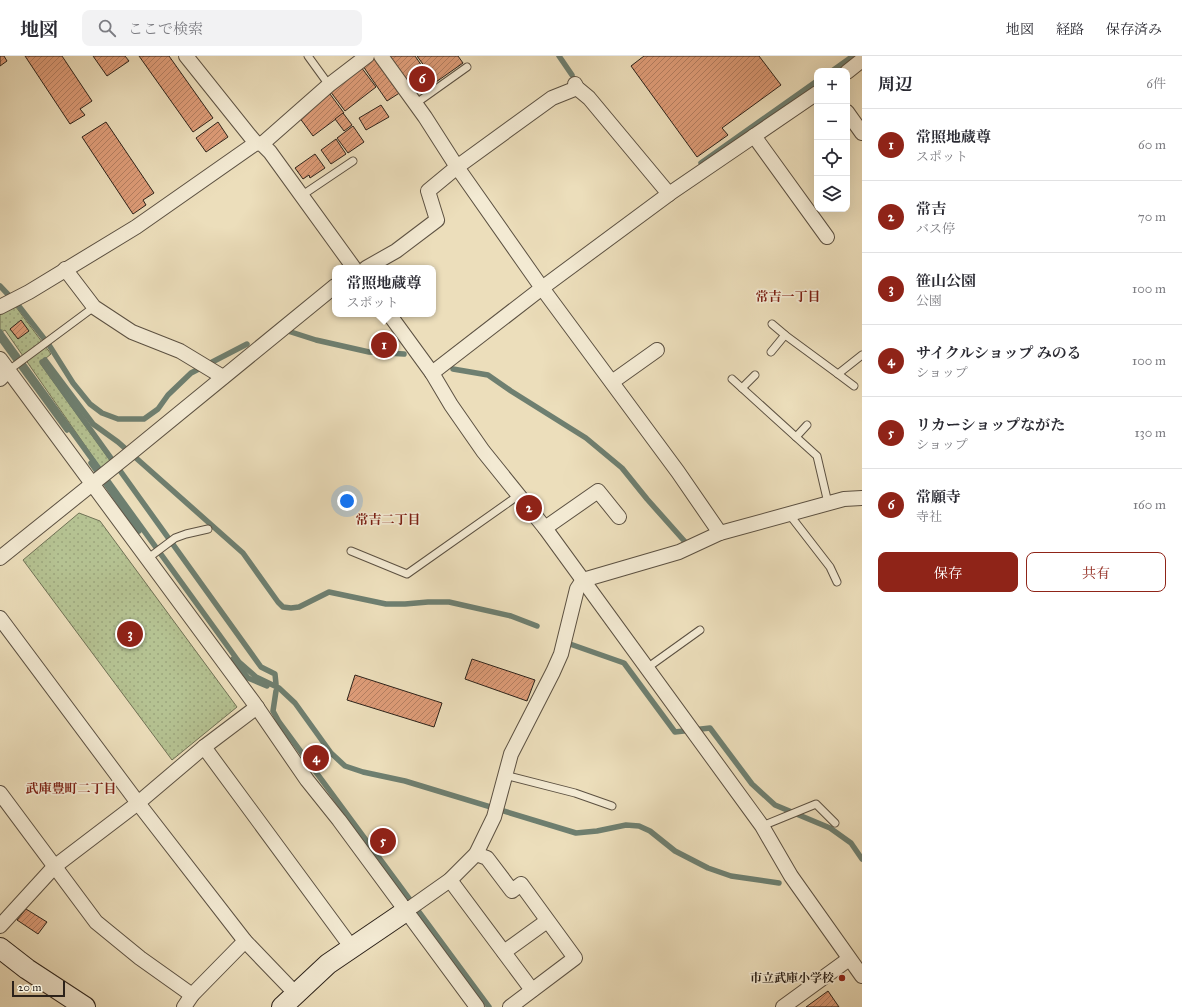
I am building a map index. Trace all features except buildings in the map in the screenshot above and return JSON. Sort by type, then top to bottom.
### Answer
[{"type":"street","points":[[186,56],[259,144],[270,152],[352,265]]},
{"type":"street","points":[[10,302],[136,227],[259,144],[328,85],[367,56]]},
{"type":"street","points":[[381,56],[425,117],[457,167],[542,288],[678,472],[720,533]]},
{"type":"street","points":[[850,70],[861,62]]},
{"type":"street","points":[[371,265],[396,251],[437,220],[428,191],[457,167],[552,98],[576,86],[589,98],[669,194]]},
{"type":"street","points":[[432,372],[669,194],[814,95]]},
{"type":"street","points":[[850,116],[862,133]]},
{"type":"street","points":[[754,136],[827,237]]},
{"type":"street","points":[[65,269],[94,308],[132,332],[180,351],[223,377]]},
{"type":"street","points":[[0,558],[332,288]]},
{"type":"street","points":[[391,317],[432,372],[451,405],[483,451],[545,528],[762,826],[791,876],[862,976]]},
{"type":"street","points":[[612,382],[657,350]]},
{"type":"street","points":[[0,359],[8,372],[113,467],[150,557],[308,780],[477,1007]]},
{"type":"street","points":[[545,528],[598,491],[619,517]]},
{"type":"street","points":[[0,618],[138,803],[245,941],[289,1001],[328,964],[450,880],[476,854],[494,816],[511,754],[561,654],[577,589],[583,580],[679,552],[720,533],[844,499],[862,498]]},
{"type":"street","points":[[0,926],[54,867],[138,803],[204,747],[257,707]]},
{"type":"street","points":[[204,747],[352,948]]},
{"type":"street","points":[[0,792],[96,922],[140,958],[192,994]]},
{"type":"street","points":[[476,854],[487,858],[512,891],[521,884],[575,958],[510,1007]]},
{"type":"street","points":[[450,880],[532,990]]},
{"type":"street","points":[[504,952],[547,921]]},
{"type":"street","points":[[184,1007],[192,994],[245,941]]},
{"type":"street","points":[[0,948],[27,969],[85,1007]]},
{"type":"street","points":[[783,1007],[849,959]]},
{"type":"lane","points":[[308,56],[328,85]]},
{"type":"lane","points":[[415,104],[467,67]]},
{"type":"lane","points":[[301,196],[353,161]]},
{"type":"lane","points":[[8,372],[94,308]]},
{"type":"lane","points":[[772,324],[785,336],[854,386]]},
{"type":"lane","points":[[772,352],[785,336]]},
{"type":"lane","points":[[838,374],[862,355]]},
{"type":"lane","points":[[742,388],[754,375]]},
{"type":"lane","points":[[732,379],[816,456],[828,504]]},
{"type":"lane","points":[[796,437],[807,425]]},
{"type":"lane","points":[[351,551],[407,574],[519,495]]},
{"type":"lane","points":[[790,514],[830,567],[837,582]]},
{"type":"lane","points":[[150,557],[175,538],[208,529]]},
{"type":"lane","points":[[647,668],[700,630]]},
{"type":"lane","points":[[504,775],[575,793],[612,806]]},
{"type":"lane","points":[[762,826],[816,804],[835,823]]},
{"type":"green space","points":[[16,307],[51,354],[40,363],[111,462],[102,470],[5,330],[0,333],[0,314]]},
{"type":"green space","points":[[79,513],[100,521],[237,707],[172,760],[23,560]]},
{"type":"waterway","points":[[559,56],[572,75]]},
{"type":"waterway","points":[[836,68],[853,56]]},
{"type":"waterway","points":[[701,163],[814,83]]},
{"type":"waterway","points":[[0,286],[18,305],[49,345],[73,383],[90,404],[102,413],[118,419],[144,419],[158,409],[168,395],[191,373],[247,344]]},
{"type":"waterway","points":[[0,332],[239,662],[256,677],[279,688],[295,703],[331,753],[345,766],[363,772],[405,781],[576,833],[597,831],[626,825],[639,826],[650,831],[675,851],[708,868],[731,876],[779,883]]},
{"type":"waterway","points":[[291,332],[316,340],[369,352],[404,354]]},
{"type":"waterway","points":[[0,338],[67,430]]},
{"type":"waterway","points":[[45,360],[93,424],[118,442],[243,553],[283,607],[299,607],[329,592],[386,604],[449,602],[511,616],[537,626]]},
{"type":"waterway","points":[[42,362],[261,667],[275,674],[276,684]]},
{"type":"waterway","points":[[453,369],[488,375],[586,438],[622,468],[687,544],[691,543]]},
{"type":"waterway","points":[[91,463],[139,531]]},
{"type":"waterway","points":[[570,644],[624,663],[675,732],[710,728],[752,784],[775,805],[830,828],[851,843],[862,859]]},
{"type":"waterway","points":[[233,659],[248,678],[267,686]]},
{"type":"waterway","points":[[276,691],[273,711],[279,722],[489,1007]]},
{"type":"place","name":"常願寺","points":[[422,79]]},
{"type":"place","name":"常照地蔵尊","points":[[384,345]]},
{"type":"place","name":"常吉","points":[[529,508]]},
{"type":"place","name":"笹山公園","points":[[130,634]]},
{"type":"place","name":"サイクルショップ みのる","points":[[316,758]]},
{"type":"place","name":"リカーショップながた","points":[[383,841]]},
{"type":"place","name":"市立武庫小学校","points":[[842,978]]},
{"type":"district","name":"常吉一丁目","points":[[788,297]]},
{"type":"district","name":"常吉二丁目","points":[[388,520]]},
{"type":"district","name":"武庫豊町二丁目","points":[[71,789]]}]
